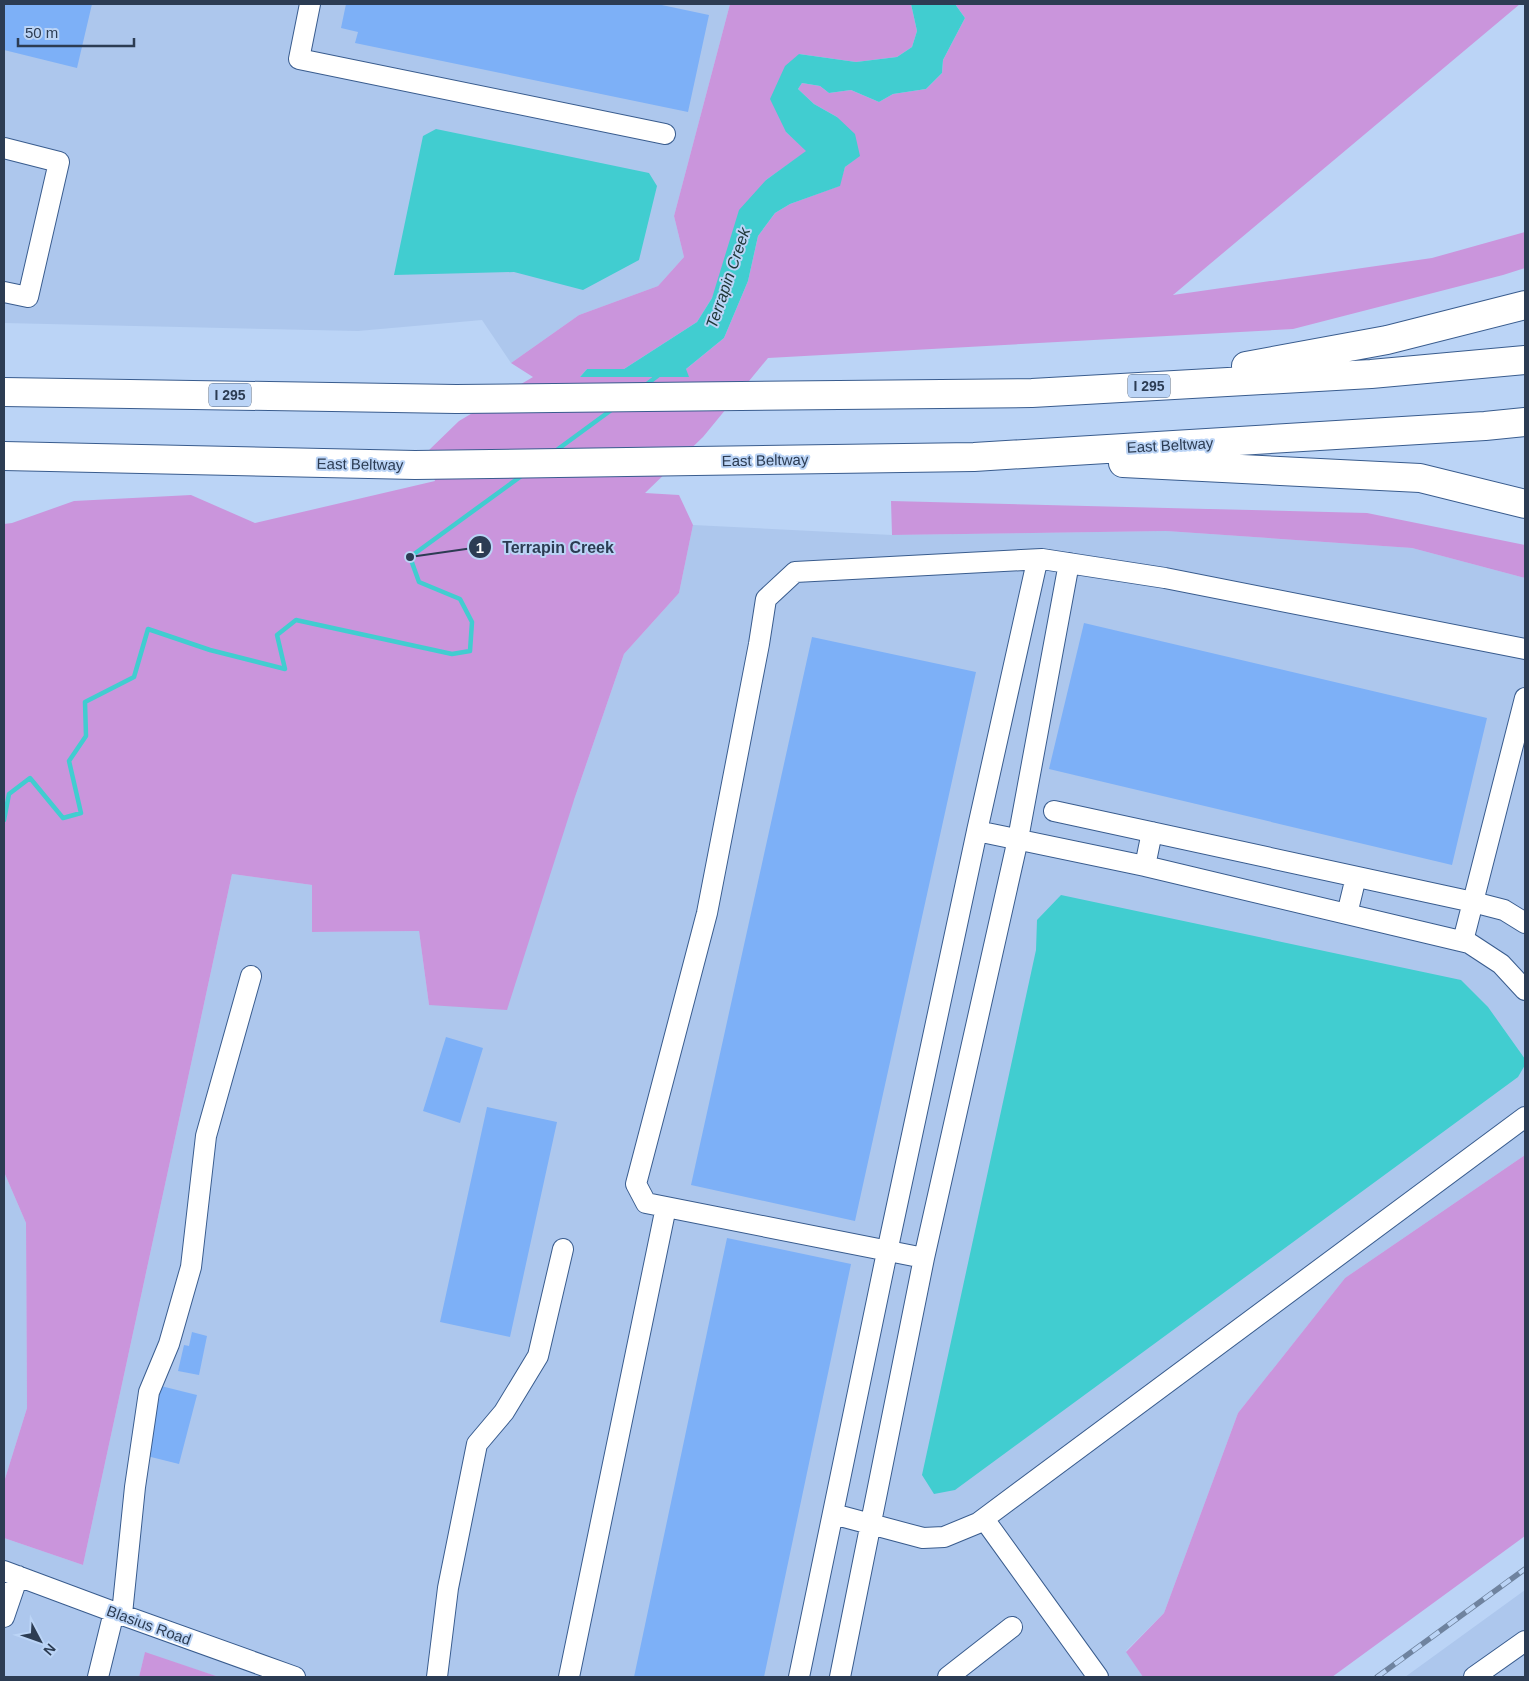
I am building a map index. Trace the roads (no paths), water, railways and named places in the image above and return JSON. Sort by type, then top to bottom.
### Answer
[{"type":"highway","points":[[1132,387],[1387,340],[1525,305]]},
{"type":"highway","name":"I 295","points":[[4,392],[456,399],[1032,393],[1370,374],[1525,360]]},
{"type":"highway","name":"East Beltway","points":[[4,456],[415,465],[974,457],[1525,422]]},
{"type":"highway","points":[[974,457],[1420,478],[1525,504]]},
{"type":"street","points":[[310,4],[299,59],[665,134]]},
{"type":"street","points":[[4,148],[59,162],[28,297],[4,292]]},
{"type":"street","points":[[799,1677],[977,831],[1036,566],[1042,559]]},
{"type":"street","points":[[924,1258],[646,1203],[636,1184],[707,913],[766,599],[795,572],[1042,559],[1165,578],[1525,649]]},
{"type":"street","points":[[840,1677],[924,1258],[1018,839],[1069,563]]},
{"type":"street","points":[[1463,941],[1525,698]]},
{"type":"street","points":[[1054,811],[1473,902],[1504,910],[1525,923]]},
{"type":"street","points":[[977,831],[1145,866],[1469,942],[1501,964],[1525,990]]},
{"type":"street","points":[[1145,866],[1152,832]]},
{"type":"street","points":[[1347,914],[1356,876]]},
{"type":"street","points":[[98,1677],[118,1614],[149,1392],[169,1344],[191,1268],[206,1136],[251,976]]},
{"type":"street","points":[[833,1514],[923,1538],[944,1537],[978,1523],[1525,1117]]},
{"type":"street","points":[[569,1677],[666,1207]]},
{"type":"street","points":[[437,1677],[448,1588],[477,1444],[504,1412],[538,1356],[563,1249]]},
{"type":"street","points":[[984,1519],[1098,1677]]},
{"type":"street","points":[[4,1617],[11,1573]]},
{"type":"street","name":"Blasius Road","points":[[11,1573],[118,1614],[295,1677]]},
{"type":"street","points":[[948,1677],[1012,1628]]},
{"type":"street","points":[[1474,1677],[1525,1641]]},
{"type":"water","points":[[911,4],[955,4],[965,18],[943,60],[942,73],[926,89],[893,94],[879,102],[851,90],[829,93],[820,86],[802,83],[798,89],[814,104],[837,117],[855,134],[860,156],[845,167],[840,186],[790,204],[775,213],[758,236],[748,281],[724,338],[686,369],[689,377],[580,377],[587,369],[624,369],[697,322],[712,298],[739,210],[766,180],[806,151],[786,132],[770,99],[785,66],[799,54],[856,62],[897,57],[912,47],[917,31]]},
{"type":"water","points":[[436,129],[649,173],[657,186],[639,260],[583,290],[514,272],[394,275],[423,136]]},
{"type":"water","points":[[1061,895],[1461,980],[1488,1007],[1525,1059],[1525,1065],[1518,1077],[955,1490],[934,1494],[922,1475],[1036,950],[1037,920]]},
{"type":"waterway","name":"Terrapin Creek","points":[[643,387],[660,374]]},
{"type":"waterway","name":"Terrapin Creek","points":[[554,452],[614,408]]},
{"type":"waterway","name":"Terrapin Creek","points":[[4,820],[9,794],[30,778],[63,818],[81,813],[69,761],[86,736],[85,702],[134,677],[148,629],[210,650],[285,669],[277,635],[296,620],[452,654],[470,651],[472,622],[460,599],[419,582],[410,557],[524,474]]},
{"type":"railway","points":[[1377,1677],[1525,1569]]},
{"type":"place","name":"Terrapin Creek","points":[[410,557]]}]
